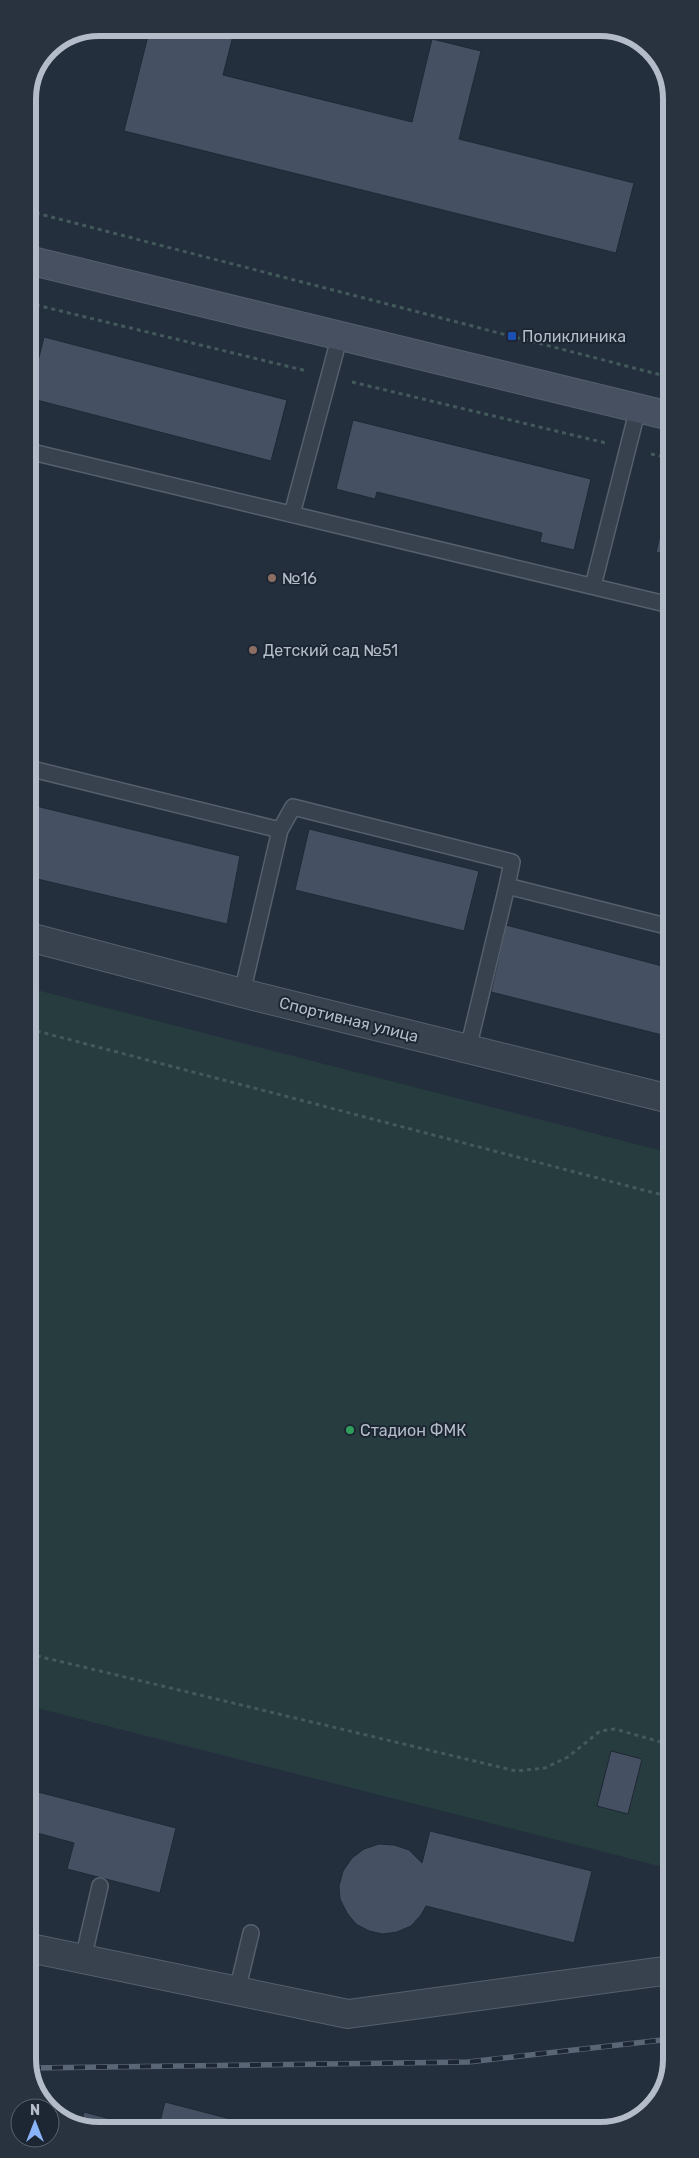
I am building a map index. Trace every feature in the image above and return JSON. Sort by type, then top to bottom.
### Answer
[{"type":"street","points":[[36,262],[663,414]]},
{"type":"street","name":"Спортивная улица","points":[[36,940],[663,1097]]},
{"type":"street","points":[[36,1949],[348,2014],[663,1971]]},
{"type":"lane","points":[[292,514],[340,335]]},
{"type":"lane","points":[[593,586],[638,408]]},
{"type":"lane","points":[[36,453],[663,602]]},
{"type":"lane","points":[[36,770],[280,830]]},
{"type":"lane","points":[[242,993],[280,830],[292,807],[512,862],[468,1049]]},
{"type":"lane","points":[[507,886],[663,925]]},
{"type":"lane","points":[[83,1959],[100,1886]]},
{"type":"lane","points":[[237,1991],[252,1933]]},
{"type":"path","points":[[36,213],[663,375]]},
{"type":"path","points":[[36,1031],[663,1196]]},
{"type":"path","points":[[36,1656],[516,1770],[545,1768],[568,1757],[600,1731],[615,1729],[663,1743]]},
{"type":"green space","name":"Стадион ФМК","points":[[36,990],[663,1151],[663,1867],[36,1708]]},
{"type":"building","points":[[148,36],[233,36],[223,75],[412,122],[432,39],[481,51],[459,139],[634,183],[616,253],[124,131]]},
{"type":"building","points":[[44,337],[287,400],[271,461],[36,400],[36,370]]},
{"type":"building","points":[[353,420],[591,479],[574,550],[540,542],[542,533],[377,492],[375,499],[336,489]]},
{"type":"building","points":[[663,524],[663,554],[656,552]]},
{"type":"building","points":[[36,806],[240,856],[227,924],[36,879]]},
{"type":"building","points":[[309,829],[479,871],[464,931],[295,890]]},
{"type":"building","points":[[506,925],[663,966],[663,1035],[491,992]]},
{"type":"building","points":[[611,1751],[642,1759],[628,1814],[597,1806]]},
{"type":"building","points":[[38,1792],[176,1828],[160,1893],[67,1869],[74,1843],[36,1833],[36,1802]]},
{"type":"building","points":[[430,1831],[592,1871],[574,1943],[426,1906],[411,1926],[397,1932],[383,1934],[369,1931],[356,1924],[347,1913],[340,1899],[339,1886],[343,1871],[352,1858],[364,1849],[379,1844],[394,1845],[409,1850],[422,1863]]},
{"type":"building","points":[[165,2102],[242,2122],[160,2122]]},
{"type":"building","points":[[84,2112],[122,2122],[95,2122],[82,2119]]},
{"type":"railway","points":[[37,2068],[468,2062],[663,2040]]},
{"type":"place","name":"Поликлиника","points":[[512,336]]},
{"type":"place","name":"№16","points":[[272,578]]},
{"type":"place","name":"Детский сад №51","points":[[253,650]]},
{"type":"place","name":"Стадион ФМК","points":[[350,1430]]}]
